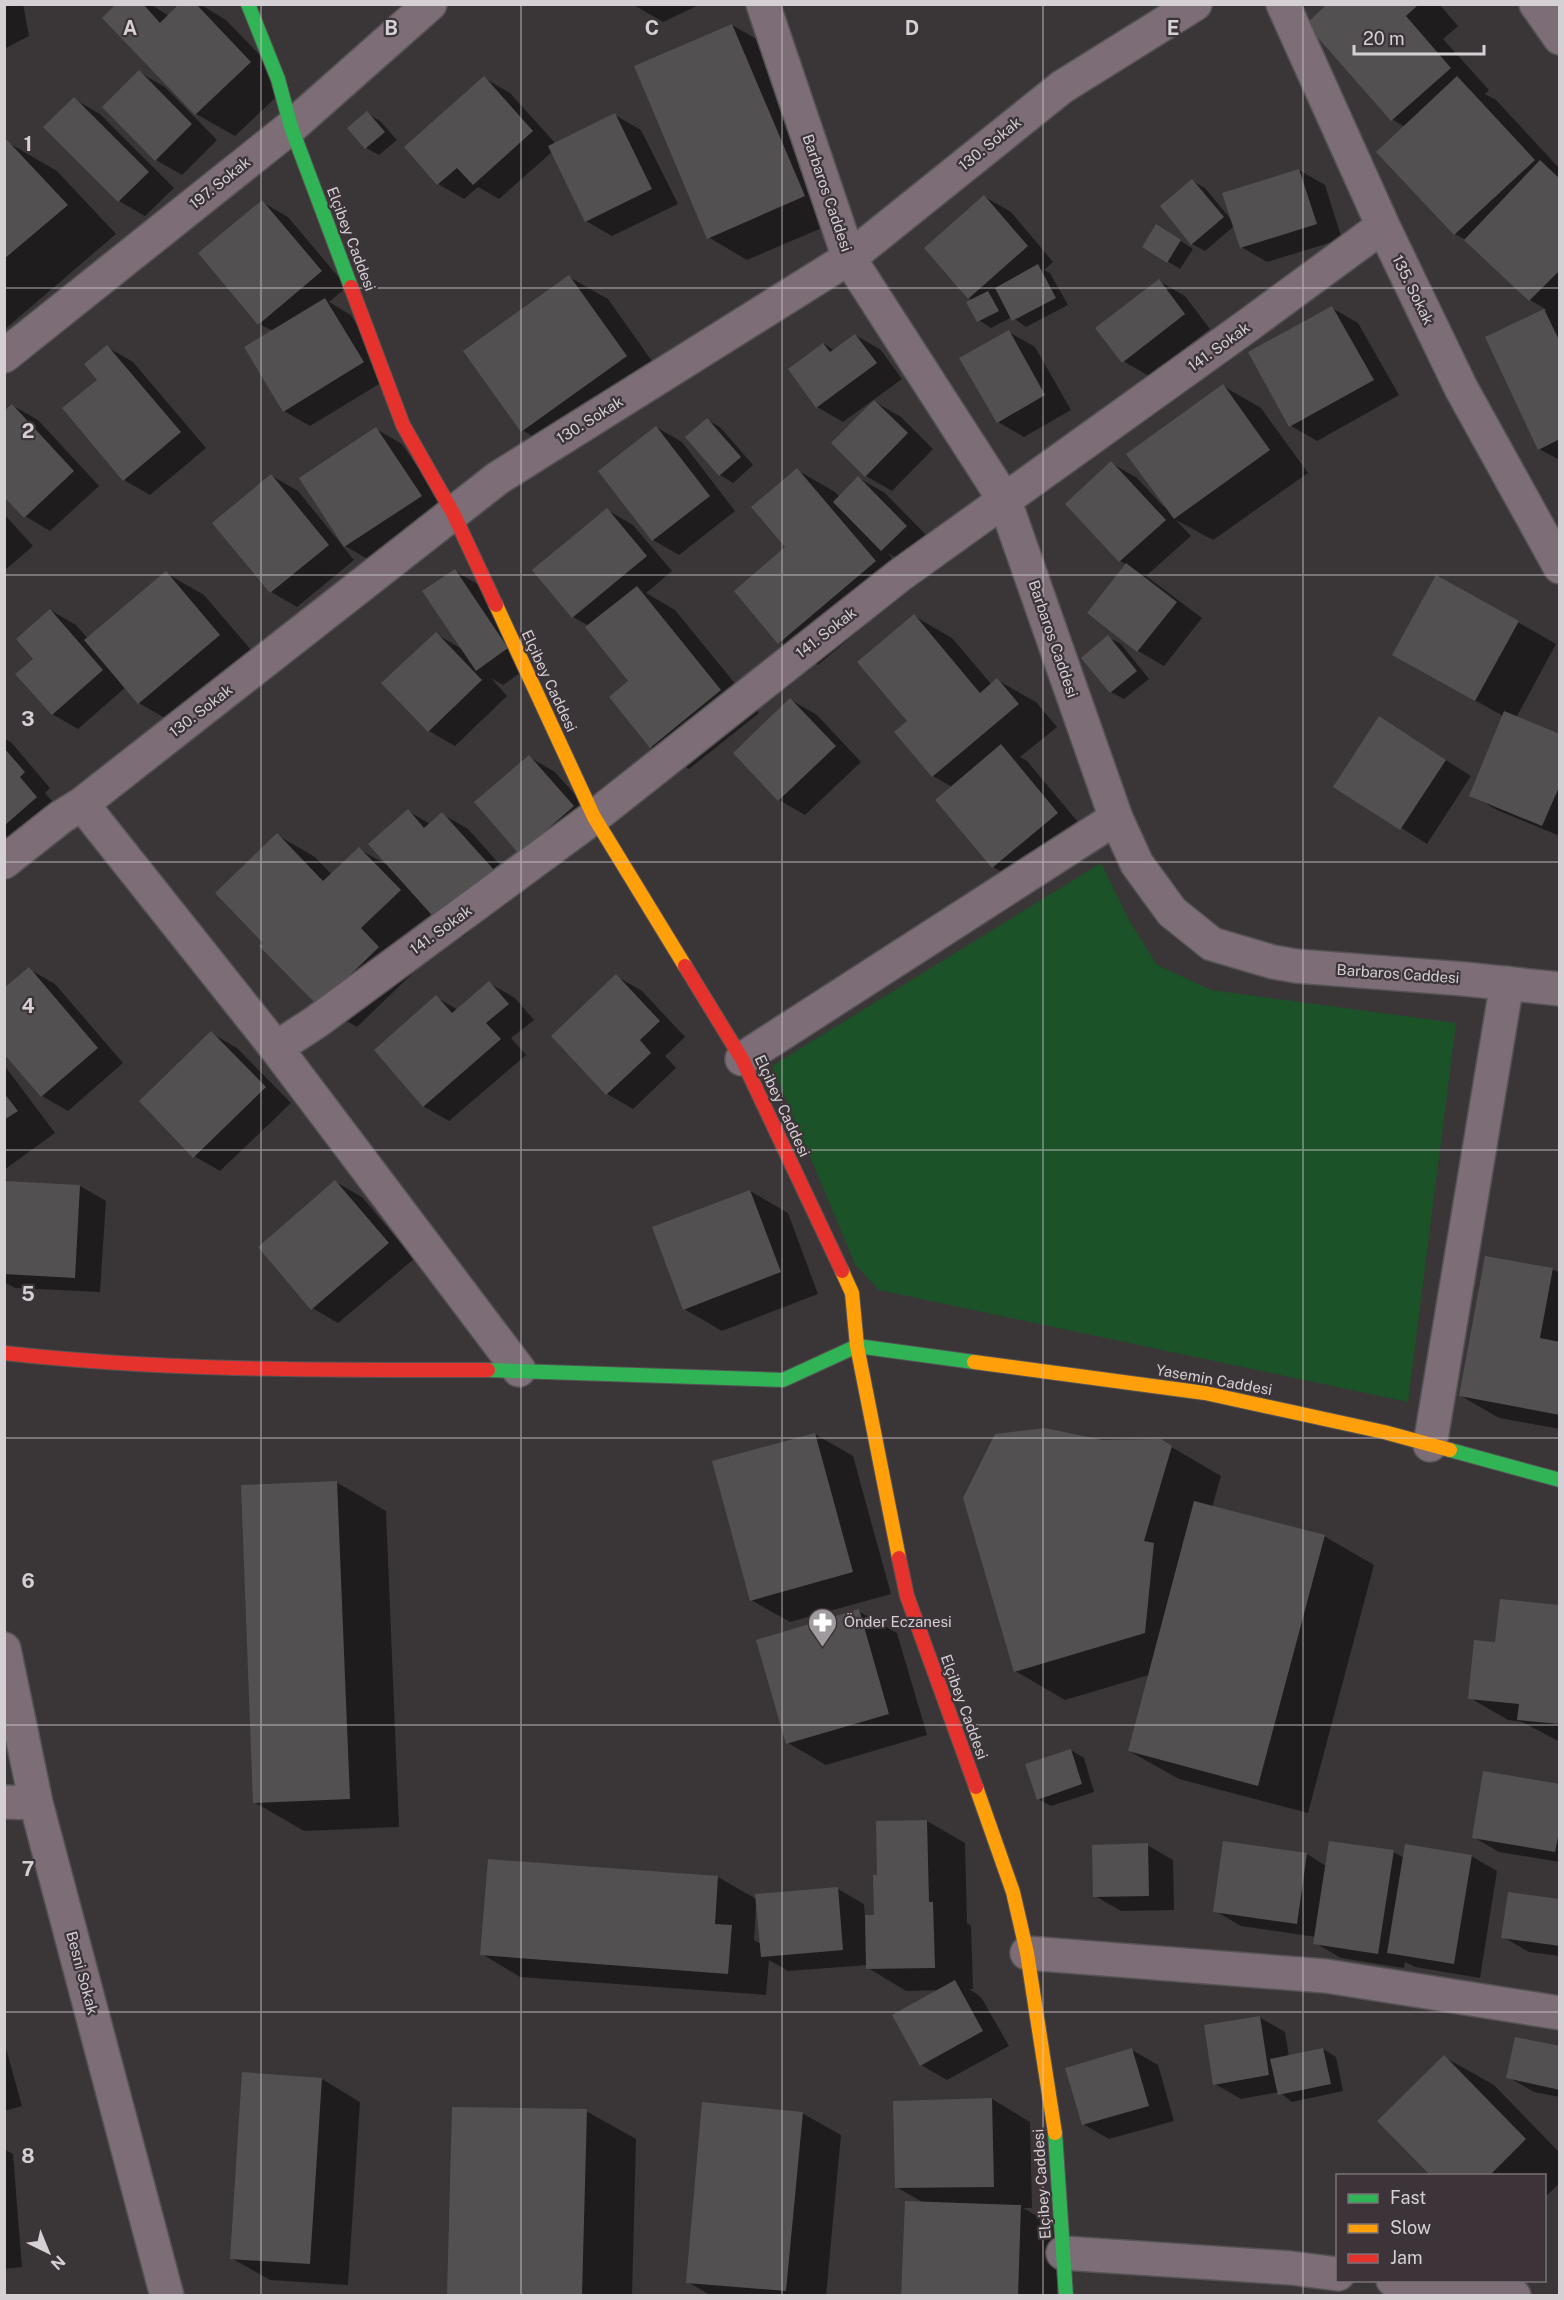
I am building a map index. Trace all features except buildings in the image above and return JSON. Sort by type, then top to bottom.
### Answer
[{"type":"street","name":"Elçibey Caddesi","points":[[248,4],[278,79],[291,127],[403,425],[453,513],[594,817],[742,1059],[852,1293],[857,1346],[907,1596],[1013,1892],[1027,1953],[1054,2125],[1066,2295]]},
{"type":"street","name":"197. Sokak","points":[[4,356],[291,127],[430,4]]},
{"type":"street","name":"Barbaros Caddesi","points":[[763,4],[849,258],[1004,499],[1116,818],[1137,864],[1172,912],[1212,944],[1273,962],[1296,966],[1560,989]]},
{"type":"street","name":"130. Sokak","points":[[4,862],[60,817],[82,804],[498,478],[849,258],[1062,87],[1195,4]]},
{"type":"street","name":"135. Sokak","points":[[1283,4],[1383,226],[1461,388],[1560,567]]},
{"type":"street","points":[[1536,4],[1560,38]]},
{"type":"street","name":"141. Sokak","points":[[276,1048],[316,1022],[594,817],[900,575],[1383,226]]},
{"type":"street","points":[[82,804],[276,1048],[519,1370]]},
{"type":"street","points":[[742,1059],[1116,818]]},
{"type":"street","points":[[1430,1445],[1507,983]]},
{"type":"street","points":[[4,1353],[68,1360],[318,1370],[519,1370],[629,1377],[783,1380],[857,1346]]},
{"type":"street","name":"Yasemin Caddesi","points":[[857,1346],[1205,1393],[1384,1432],[1560,1480]]},
{"type":"street","name":"Besni Sokak","points":[[4,1649],[20,1802],[167,2295]]},
{"type":"street","points":[[1027,1953],[1326,1976],[1560,2013]]},
{"type":"street","points":[[1064,2253],[1291,2268],[1336,2274]]},
{"type":"street","points":[[1409,2282],[1514,2295]]},
{"type":"green space","points":[[1101,863],[1130,922],[1157,965],[1211,990],[1456,1023],[1408,1402],[879,1290],[855,1264],[772,1066]]},
{"type":"traffic: fast","points":[[248,4],[278,79],[291,127],[351,287]]},
{"type":"traffic: fast","points":[[488,1370],[783,1380],[857,1346],[974,1362]]},
{"type":"traffic: fast","points":[[1450,1450],[1560,1480]]},
{"type":"traffic: fast","points":[[1055,2133],[1066,2296]]},
{"type":"traffic: slow","points":[[496,605],[594,817],[685,966]]},
{"type":"traffic: slow","points":[[842,1271],[852,1293],[857,1346],[899,1558]]},
{"type":"traffic: slow","points":[[974,1362],[1205,1393],[1384,1432],[1450,1450]]},
{"type":"traffic: slow","points":[[976,1787],[1013,1892],[1027,1953],[1055,2133]]},
{"type":"traffic: jam","points":[[351,287],[403,425],[453,513],[496,605]]},
{"type":"traffic: jam","points":[[685,966],[742,1059],[842,1271]]},
{"type":"traffic: jam","points":[[4,1353],[185,1366],[488,1370]]},
{"type":"traffic: jam","points":[[899,1558],[907,1596],[976,1787]]},
{"type":"place","name":"Önder Eczanesi","points":[[823,1648]]}]
